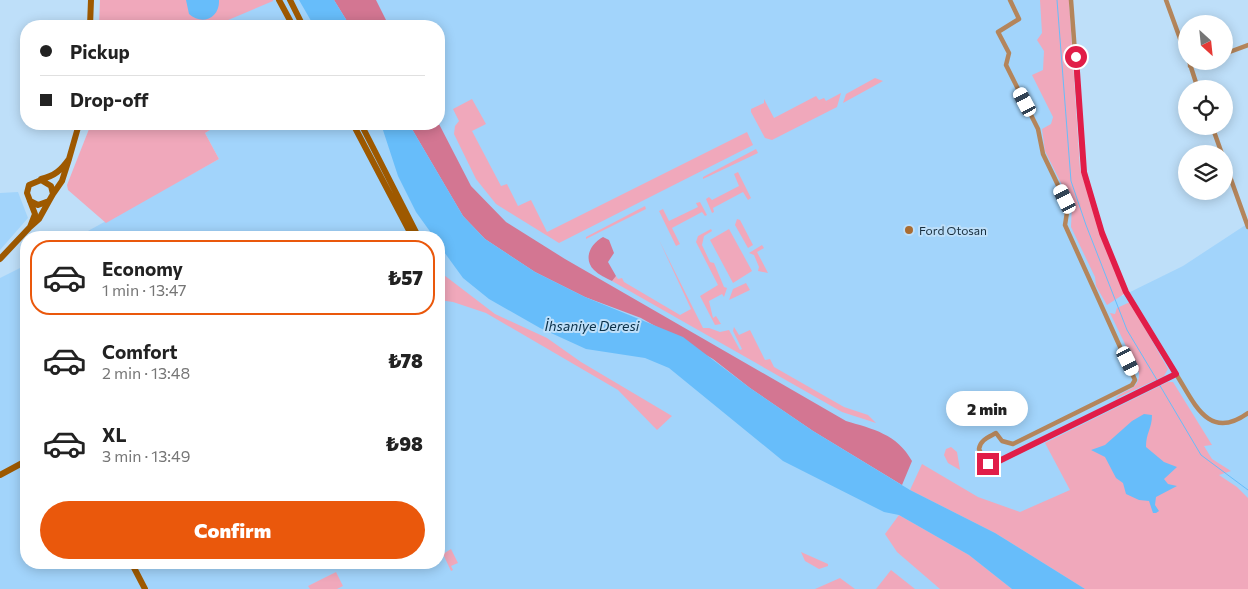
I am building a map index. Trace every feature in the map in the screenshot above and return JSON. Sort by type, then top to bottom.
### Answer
[{"type":"main road","points":[[90,20],[91,0]]},
{"type":"main road","points":[[279,0],[290,20]]},
{"type":"main road","points":[[290,0],[300,20]]},
{"type":"main road","points":[[26,231],[39,219],[62,182],[77,130]]},
{"type":"main road","points":[[356,130],[408,231]]},
{"type":"main road","points":[[364,130],[415,231]]},
{"type":"main road","points":[[30,227],[35,214],[28,189],[32,182],[52,177],[70,159]]},
{"type":"main road","points":[[41,180],[51,186],[53,194]]},
{"type":"main road","points":[[30,201],[42,205],[49,201]]},
{"type":"main road","points":[[0,259],[20,238]]},
{"type":"main road","points":[[0,471],[20,462]]},
{"type":"main road","points":[[0,475],[20,463]]},
{"type":"main road","points":[[134,569],[144,589]]},
{"type":"street","points":[[1010,0],[1019,19],[998,32],[1009,53],[1006,65],[1038,129],[1043,154],[1068,206],[1065,225],[1135,380],[1132,385],[1013,444],[1002,441],[996,433],[981,442],[978,449],[985,462],[991,465],[1176,374]]},
{"type":"street","points":[[1072,0],[1084,172],[1102,233],[1126,292],[1202,416],[1212,422],[1226,423],[1248,413]]},
{"type":"street","points":[[1166,0],[1178,33]]},
{"type":"street","points":[[1233,51],[1248,45]]},
{"type":"street","points":[[1233,186],[1248,228]]},
{"type":"shaded area","points":[[100,0],[273,0],[228,20],[99,20]]},
{"type":"shaded area","name":"Ford Otosan","points":[[173,0],[1067,0],[1078,169],[1096,228],[1122,296],[1183,266],[1247,224],[1248,227],[1248,589],[0,589],[0,278],[20,268],[20,569],[445,569],[445,231],[88,231],[219,159],[205,133],[210,130],[445,130],[445,20],[181,20]]},
{"type":"shaded area","points":[[334,0],[376,0],[386,20],[346,20]]},
{"type":"shaded area","points":[[1040,0],[1069,0],[1080,169],[1102,237],[1124,294],[1107,305],[1096,286],[1095,277],[1071,227],[1072,205],[1045,151],[1042,129],[1051,124],[1053,117],[1032,75],[1043,70],[1044,51],[1037,40],[1042,33]]},
{"type":"shaded area","points":[[875,78],[883,81],[843,103],[846,94]]},
{"type":"shaded area","points":[[841,93],[837,107],[772,140],[765,138],[751,112],[751,109],[764,103],[764,99],[774,118],[816,96],[819,100],[824,98],[826,101]]},
{"type":"shaded area","points":[[472,99],[486,124],[472,131],[501,186],[507,184],[518,206],[531,200],[547,232],[747,132],[753,145],[559,243],[496,204],[476,179],[454,134],[455,126],[459,121],[453,109]]},
{"type":"shaded area","points":[[89,130],[210,130],[205,133],[219,159],[106,223],[68,190],[67,185]]},
{"type":"shaded area","points":[[413,130],[442,130],[471,186],[506,222],[565,259],[846,421],[875,430],[899,444],[912,461],[902,485],[813,431],[750,388],[713,359],[641,318],[585,297],[535,272],[485,239],[463,216]]},
{"type":"shaded area","points":[[756,149],[758,153],[703,179],[703,177]]},
{"type":"shaded area","points":[[738,172],[751,198],[748,200],[743,192],[713,208],[714,212],[712,213],[706,199],[709,197],[712,200],[739,186],[734,174]]},
{"type":"shaded area","points":[[18,192],[28,218],[0,250],[0,193]]},
{"type":"shaded area","points":[[700,202],[707,215],[705,216],[702,212],[672,228],[680,244],[676,246],[659,211],[663,209],[669,221],[698,207],[696,203]]},
{"type":"shaded area","points":[[645,206],[646,209],[586,239],[586,237]]},
{"type":"shaded area","points":[[737,219],[740,220],[753,245],[748,248],[735,225]]},
{"type":"shaded area","points":[[711,229],[712,231],[704,236],[702,245],[710,262],[714,263],[724,287],[727,288],[724,297],[722,294],[709,301],[713,318],[716,316],[721,324],[715,325],[700,296],[718,285],[696,242],[698,236]]},
{"type":"shaded area","points":[[729,229],[752,271],[733,283],[710,240]]},
{"type":"shaded area","points":[[603,237],[609,240],[614,253],[608,262],[616,276],[612,281],[596,272],[589,261],[592,248]]},
{"type":"shaded area","points":[[659,240],[703,328],[720,332],[729,330],[740,350],[742,349],[733,331],[734,327],[739,335],[750,330],[765,360],[770,359],[774,367],[844,407],[868,415],[876,423],[842,412],[612,281],[616,276],[618,279],[622,278],[624,282],[680,315],[691,309]]},
{"type":"shaded area","points":[[762,245],[764,248],[757,252],[768,273],[758,271],[759,267],[754,255],[749,253]]},
{"type":"shaded area","points":[[445,276],[495,314],[547,338],[581,362],[672,416],[657,430],[618,390],[486,313],[445,301]]},
{"type":"shaded area","points":[[746,283],[750,290],[729,300],[733,289]]},
{"type":"shaded area","points":[[1130,302],[1168,369],[1164,376],[1115,399],[1134,386],[1139,379],[1139,373],[1110,313],[1115,314],[1117,308]]},
{"type":"shaded area","points":[[1168,382],[1173,382],[1212,445],[1204,446],[1212,459],[1231,471],[1219,475],[1237,487],[1248,498],[1248,589],[1085,589],[995,533],[910,490],[922,464],[978,497],[1020,512],[1070,490],[1045,443]]},
{"type":"shaded area","points":[[951,447],[957,452],[960,470],[948,463],[944,455],[946,449]]},
{"type":"shaded area","points":[[899,515],[969,555],[1012,589],[940,589],[897,552],[885,534]]},
{"type":"shaded area","points":[[451,549],[458,563],[451,566],[453,570],[451,571],[445,558],[445,553]]},
{"type":"shaded area","points":[[801,552],[828,564],[828,566],[819,569],[805,561]]},
{"type":"shaded area","points":[[891,570],[915,589],[876,589]]},
{"type":"shaded area","points":[[336,572],[343,586],[337,589],[310,589],[308,586]]},
{"type":"shaded area","points":[[840,578],[855,589],[815,589]]},
{"type":"water","points":[[186,0],[219,0],[219,6],[213,16],[204,20],[194,18],[189,14]]},
{"type":"water","points":[[299,0],[334,0],[346,20],[311,20]]},
{"type":"water","name":"İhsaniye Deresi","points":[[383,130],[413,130],[463,216],[485,239],[535,272],[585,297],[683,337],[750,388],[813,431],[910,490],[995,533],[1085,589],[1012,589],[969,555],[899,515],[884,512],[783,461],[669,368],[645,358],[586,349],[540,328],[489,299],[463,278],[445,253],[445,231],[430,231],[416,212],[398,176]]},
{"type":"water","points":[[1144,414],[1152,415],[1146,447],[1164,462],[1177,467],[1164,479],[1168,484],[1177,486],[1156,497],[1155,505],[1159,511],[1156,513],[1153,513],[1149,501],[1139,500],[1126,494],[1123,483],[1116,478],[1105,457],[1091,450],[1105,445],[1132,421]]},
{"type":"waterway","points":[[1057,0],[1071,181],[1127,330],[1157,380]]},
{"type":"waterway","points":[[1159,384],[1201,455],[1248,490]]},
{"type":"place","name":"Ford Otosan","points":[[909,230]]},
{"type":"route","points":[[988,464],[991,465],[1176,374],[1126,292],[1102,233],[1084,172],[1076,57]]}]
